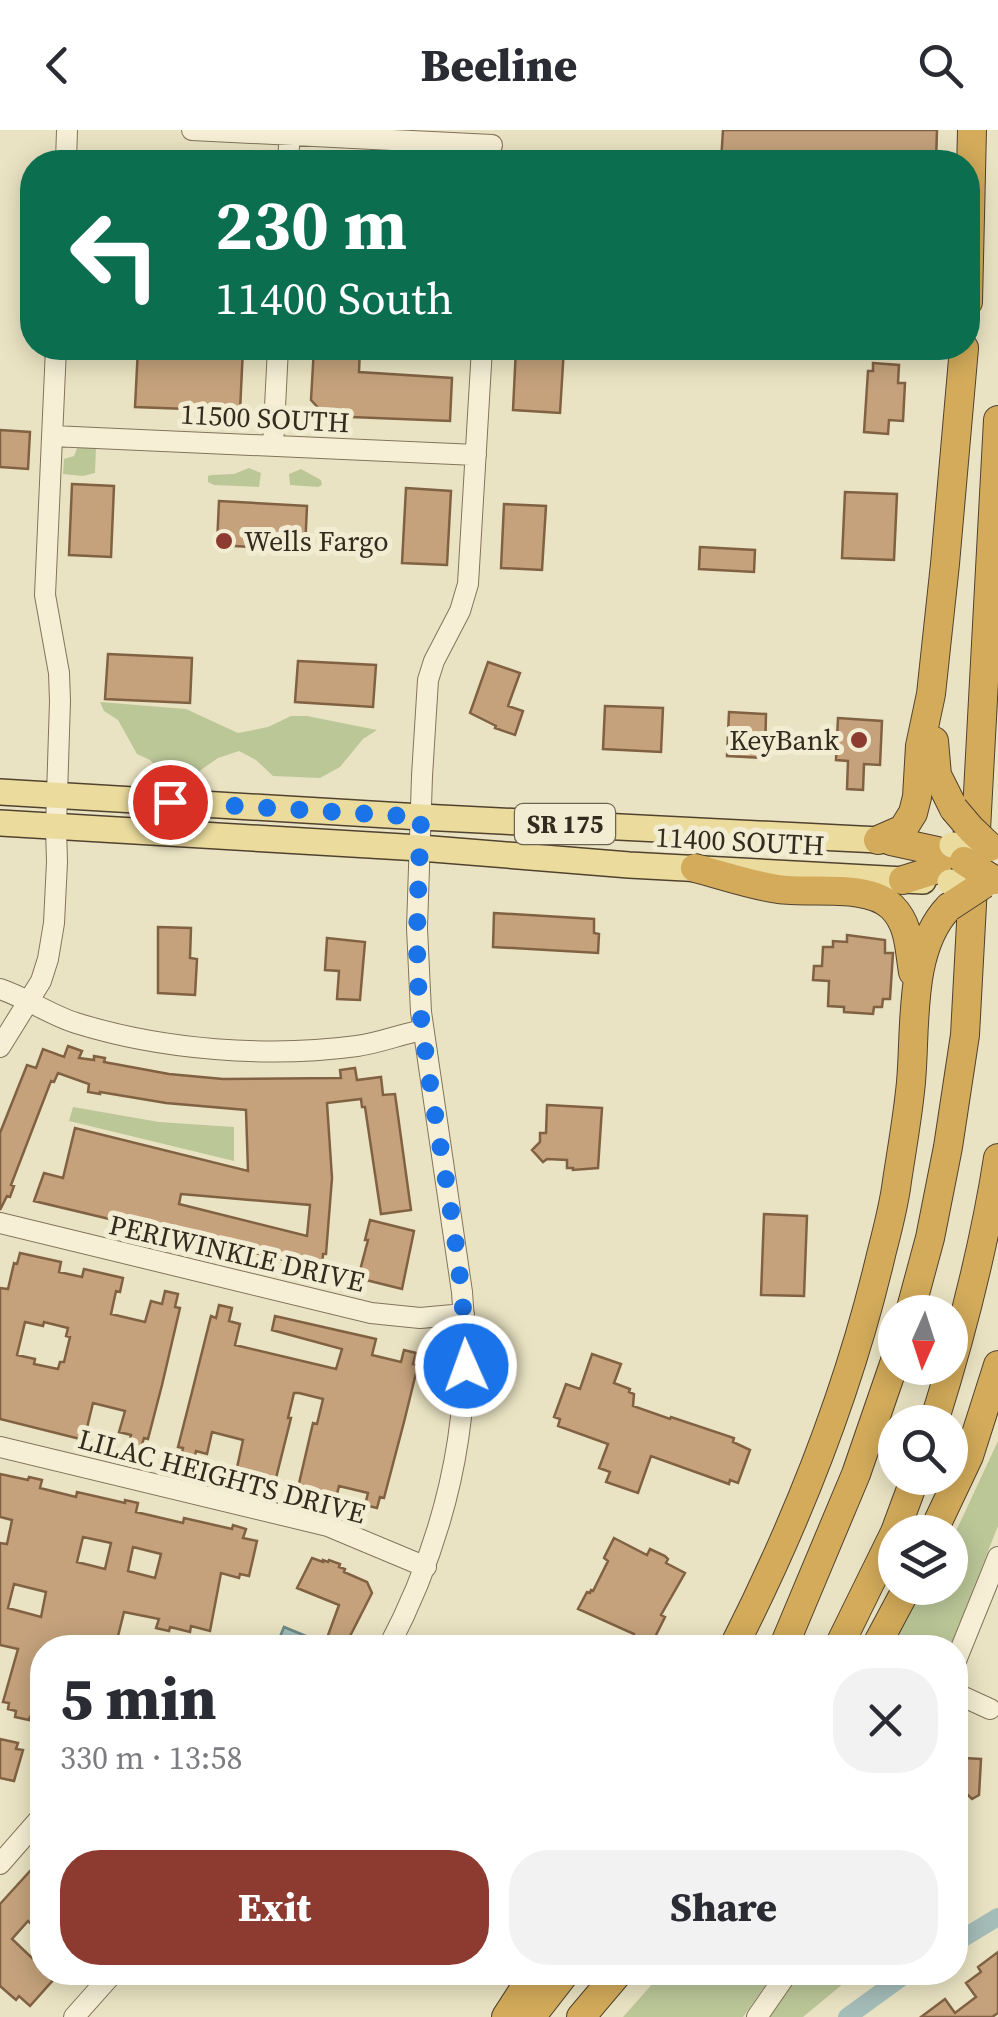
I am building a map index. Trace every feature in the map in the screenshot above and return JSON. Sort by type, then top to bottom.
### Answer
[{"type":"highway","points":[[884,840],[903,828],[917,797],[920,746],[931,694],[963,360]]},
{"type":"highway","points":[[915,1295],[948,1148],[965,1035],[998,420]]},
{"type":"highway","points":[[931,694],[936,768],[942,787],[995,866]]},
{"type":"highway","points":[[884,840],[921,846],[953,870],[995,866]]},
{"type":"highway","points":[[903,880],[995,866]]},
{"type":"highway","points":[[695,868],[779,889],[854,893],[884,900],[906,931],[917,995]]},
{"type":"highway","points":[[739,1635],[806,1487],[841,1392],[874,1283],[896,1188],[911,1084],[917,995],[928,937],[953,870]]},
{"type":"highway","points":[[939,1405],[979,1260],[998,1158]]},
{"type":"highway","points":[[941,1515],[969,1456],[998,1365]]},
{"type":"highway","points":[[790,1635],[856,1474],[887,1385]]},
{"type":"highway","points":[[844,1635],[909,1495]]},
{"type":"highway","points":[[882,1635],[898,1605]]},
{"type":"highway","points":[[506,2017],[527,1985]]},
{"type":"highway","points":[[531,2017],[556,1985]]},
{"type":"highway","points":[[580,2017],[608,1985]]},
{"type":"main road","name":"11400 SOUTH","points":[[0,792],[884,840]]},
{"type":"main road","name":"11400 SOUTH","points":[[0,823],[903,880]]},
{"type":"street","points":[[192,130],[289,132],[492,146]]},
{"type":"street","points":[[0,1047],[41,980],[51,947],[58,862],[59,674],[45,595],[55,360]]},
{"type":"street","points":[[273,446],[277,360]]},
{"type":"street","points":[[395,1635],[426,1567],[444,1511],[460,1439],[466,1366],[464,1314],[418,976],[428,680],[468,584],[481,360]]},
{"type":"street","name":"11500 SOUTH","points":[[52,436],[476,456]]},
{"type":"street","points":[[0,988],[76,1023],[140,1038],[210,1048],[354,1046],[423,1030]]},
{"type":"street","name":"PERIWINKLE DRIVE","points":[[0,1223],[371,1313],[420,1318],[464,1314]]},
{"type":"street","name":"LILAC HEIGHTS DRIVE","points":[[0,1447],[328,1526],[426,1567]]},
{"type":"street","points":[[966,1635],[998,1558]]},
{"type":"street","points":[[968,1700],[990,1709]]},
{"type":"street","points":[[0,1864],[30,1830]]},
{"type":"street","points":[[74,2017],[102,1985]]},
{"type":"street","points":[[757,2017],[779,1985]]},
{"type":"green space","points":[[78,446],[96,447],[95,473],[63,474],[64,459],[74,456]]},
{"type":"green space","points":[[249,468],[261,473],[259,487],[208,482],[208,476],[234,474]]},
{"type":"green space","points":[[301,469],[321,480],[322,485],[290,485],[289,474]]},
{"type":"green space","points":[[100,702],[186,709],[238,733],[268,727],[291,716],[377,730],[363,739],[340,767],[320,778],[273,776],[239,751],[218,758],[198,772],[160,770],[137,754],[118,720],[104,711]]},
{"type":"green space","points":[[73,1107],[159,1122],[234,1127],[234,1161],[69,1121]]},
{"type":"green space","points":[[998,1441],[998,1526],[968,1602],[968,1515],[964,1515]]},
{"type":"green space","points":[[912,1605],[967,1605],[955,1635],[892,1635]]},
{"type":"green space","points":[[651,1985],[766,1985],[743,2017],[623,2017]]},
{"type":"green space","points":[[792,1985],[842,1985],[803,2017],[769,2017]]},
{"type":"water","points":[[284,1627],[303,1635],[281,1635]]},
{"type":"building","points":[[723,130],[937,130],[936,150],[722,150]]},
{"type":"building","points":[[137,360],[242,360],[240,411],[135,407]]},
{"type":"building","points":[[313,360],[360,360],[359,372],[452,378],[450,421],[326,416],[311,400]]},
{"type":"building","points":[[515,360],[563,360],[560,413],[513,410]]},
{"type":"building","points":[[873,363],[899,365],[898,383],[905,383],[903,421],[889,420],[888,434],[864,432],[868,371],[873,371]]},
{"type":"building","points":[[0,430],[30,432],[28,469],[0,467]]},
{"type":"building","points":[[72,484],[114,486],[111,557],[69,555]]},
{"type":"building","points":[[406,488],[451,491],[447,565],[402,563]]},
{"type":"building","points":[[845,492],[897,494],[894,560],[842,558]]},
{"type":"building","points":[[219,501],[307,506],[305,550],[217,545]]},
{"type":"building","points":[[504,504],[546,506],[542,570],[501,568]]},
{"type":"building","points":[[700,547],[755,550],[754,572],[699,569]]},
{"type":"building","points":[[108,654],[192,658],[190,703],[105,699]]},
{"type":"building","points":[[298,661],[376,665],[373,707],[295,702]]},
{"type":"building","points":[[488,662],[520,673],[508,706],[523,711],[515,735],[470,713]]},
{"type":"building","points":[[605,706],[663,708],[661,752],[603,749]]},
{"type":"building","points":[[729,712],[766,714],[765,758],[727,756]]},
{"type":"building","name":"KeyBank","points":[[838,718],[882,721],[880,765],[864,764],[863,790],[847,789],[848,761],[836,760]]},
{"type":"building","points":[[494,913],[594,919],[594,933],[599,934],[598,953],[493,947]]},
{"type":"building","points":[[158,927],[191,928],[190,958],[197,959],[195,995],[158,993]]},
{"type":"building","points":[[847,935],[885,940],[885,953],[893,953],[890,999],[883,999],[882,1007],[874,1007],[873,1014],[844,1012],[844,1007],[828,1006],[829,981],[813,980],[814,966],[822,966],[823,947],[833,947],[833,941],[847,942]]},
{"type":"building","points":[[327,938],[365,942],[360,1000],[337,999],[339,971],[325,970]]},
{"type":"building","points":[[68,1046],[82,1051],[79,1058],[94,1060],[94,1056],[105,1058],[104,1062],[169,1074],[223,1079],[341,1078],[340,1070],[355,1068],[357,1080],[381,1077],[383,1095],[395,1094],[411,1210],[381,1214],[361,1099],[327,1103],[332,1178],[322,1269],[34,1201],[44,1173],[63,1178],[75,1128],[248,1171],[246,1110],[88,1092],[89,1084],[58,1073],[51,1081],[11,1185],[14,1186],[10,1197],[0,1210],[0,1133],[27,1065],[36,1068],[43,1049],[64,1057]],"holes":[[[181,1194],[310,1205],[307,1236],[179,1204]]]},
{"type":"building","points":[[547,1105],[602,1108],[598,1168],[573,1170],[567,1168],[567,1160],[543,1162],[532,1150],[540,1142],[540,1133],[546,1133]]},
{"type":"building","points":[[764,1214],[807,1216],[804,1296],[761,1295]]},
{"type":"building","points":[[370,1220],[414,1231],[402,1289],[358,1278]]},
{"type":"building","points":[[20,1253],[61,1262],[59,1272],[82,1277],[84,1269],[123,1278],[111,1314],[145,1322],[151,1301],[162,1304],[165,1291],[178,1294],[175,1307],[180,1308],[162,1385],[148,1439],[144,1438],[140,1451],[128,1448],[131,1435],[119,1432],[125,1411],[93,1403],[84,1440],[0,1419],[0,1288],[8,1289],[14,1263],[17,1264]],"holes":[[[25,1322],[43,1326],[44,1322],[68,1328],[66,1336],[70,1337],[64,1362],[60,1362],[58,1369],[34,1364],[35,1359],[17,1355]]]},
{"type":"building","points":[[219,1305],[232,1308],[229,1321],[240,1324],[235,1345],[336,1369],[342,1349],[272,1330],[275,1316],[376,1339],[372,1355],[401,1362],[404,1350],[416,1353],[413,1364],[418,1365],[404,1422],[384,1498],[380,1497],[377,1508],[365,1505],[368,1493],[339,1486],[335,1502],[297,1492],[313,1423],[317,1424],[323,1399],[299,1393],[294,1393],[274,1486],[235,1477],[243,1440],[212,1432],[207,1454],[196,1451],[193,1464],[180,1461],[183,1448],[178,1447],[211,1316],[216,1318]]},
{"type":"building","points":[[592,1354],[621,1364],[614,1383],[630,1389],[634,1394],[633,1406],[734,1438],[733,1442],[750,1450],[738,1483],[730,1480],[729,1484],[651,1456],[638,1493],[606,1482],[610,1472],[599,1468],[608,1444],[558,1426],[560,1419],[554,1417],[566,1384],[580,1389]]},
{"type":"building","points":[[0,1474],[42,1480],[40,1488],[76,1497],[77,1492],[138,1503],[136,1512],[183,1523],[184,1518],[232,1529],[233,1525],[246,1529],[243,1538],[257,1541],[249,1576],[240,1574],[239,1578],[221,1573],[210,1631],[191,1626],[190,1632],[170,1627],[169,1631],[156,1628],[159,1619],[124,1612],[118,1635],[30,1635],[29,1720],[15,1717],[16,1711],[3,1702],[18,1649],[0,1645],[0,1543],[7,1544],[12,1520],[0,1517]],"holes":[[[83,1537],[111,1543],[105,1569],[77,1562]],[[133,1547],[161,1554],[155,1578],[128,1571]],[[14,1584],[46,1592],[41,1617],[8,1608]]]},
{"type":"building","points":[[614,1538],[647,1555],[650,1549],[665,1556],[666,1563],[685,1573],[661,1615],[665,1617],[656,1635],[634,1635],[578,1609],[587,1592],[593,1591],[608,1561],[604,1558]]},
{"type":"building","points":[[312,1558],[340,1564],[344,1572],[367,1582],[372,1593],[351,1635],[328,1635],[339,1605],[297,1588]]},
{"type":"building","points":[[0,1739],[18,1743],[16,1749],[23,1750],[14,1781],[0,1778]]},
{"type":"building","points":[[968,1758],[981,1759],[979,1795],[972,1799],[968,1795]]},
{"type":"building","points":[[30,1871],[30,1923],[12,1939],[30,1956],[30,1985],[49,1985],[30,2006],[0,1986],[0,1904]]},
{"type":"building","points":[[998,1952],[998,2013],[992,2017],[921,2017],[945,1999],[955,2013],[976,1997],[967,1985],[981,1972],[978,1967]]},
{"type":"waterway","points":[[968,1935],[998,1917]]},
{"type":"waterway","points":[[847,2017],[891,1985]]},
{"type":"place","name":"Wells Fargo","points":[[224,541]]},
{"type":"place","name":"KeyBank","points":[[859,740]]},
{"type":"route","points":[[170,802],[421,817],[419,994],[462,1292],[466,1366]]}]
